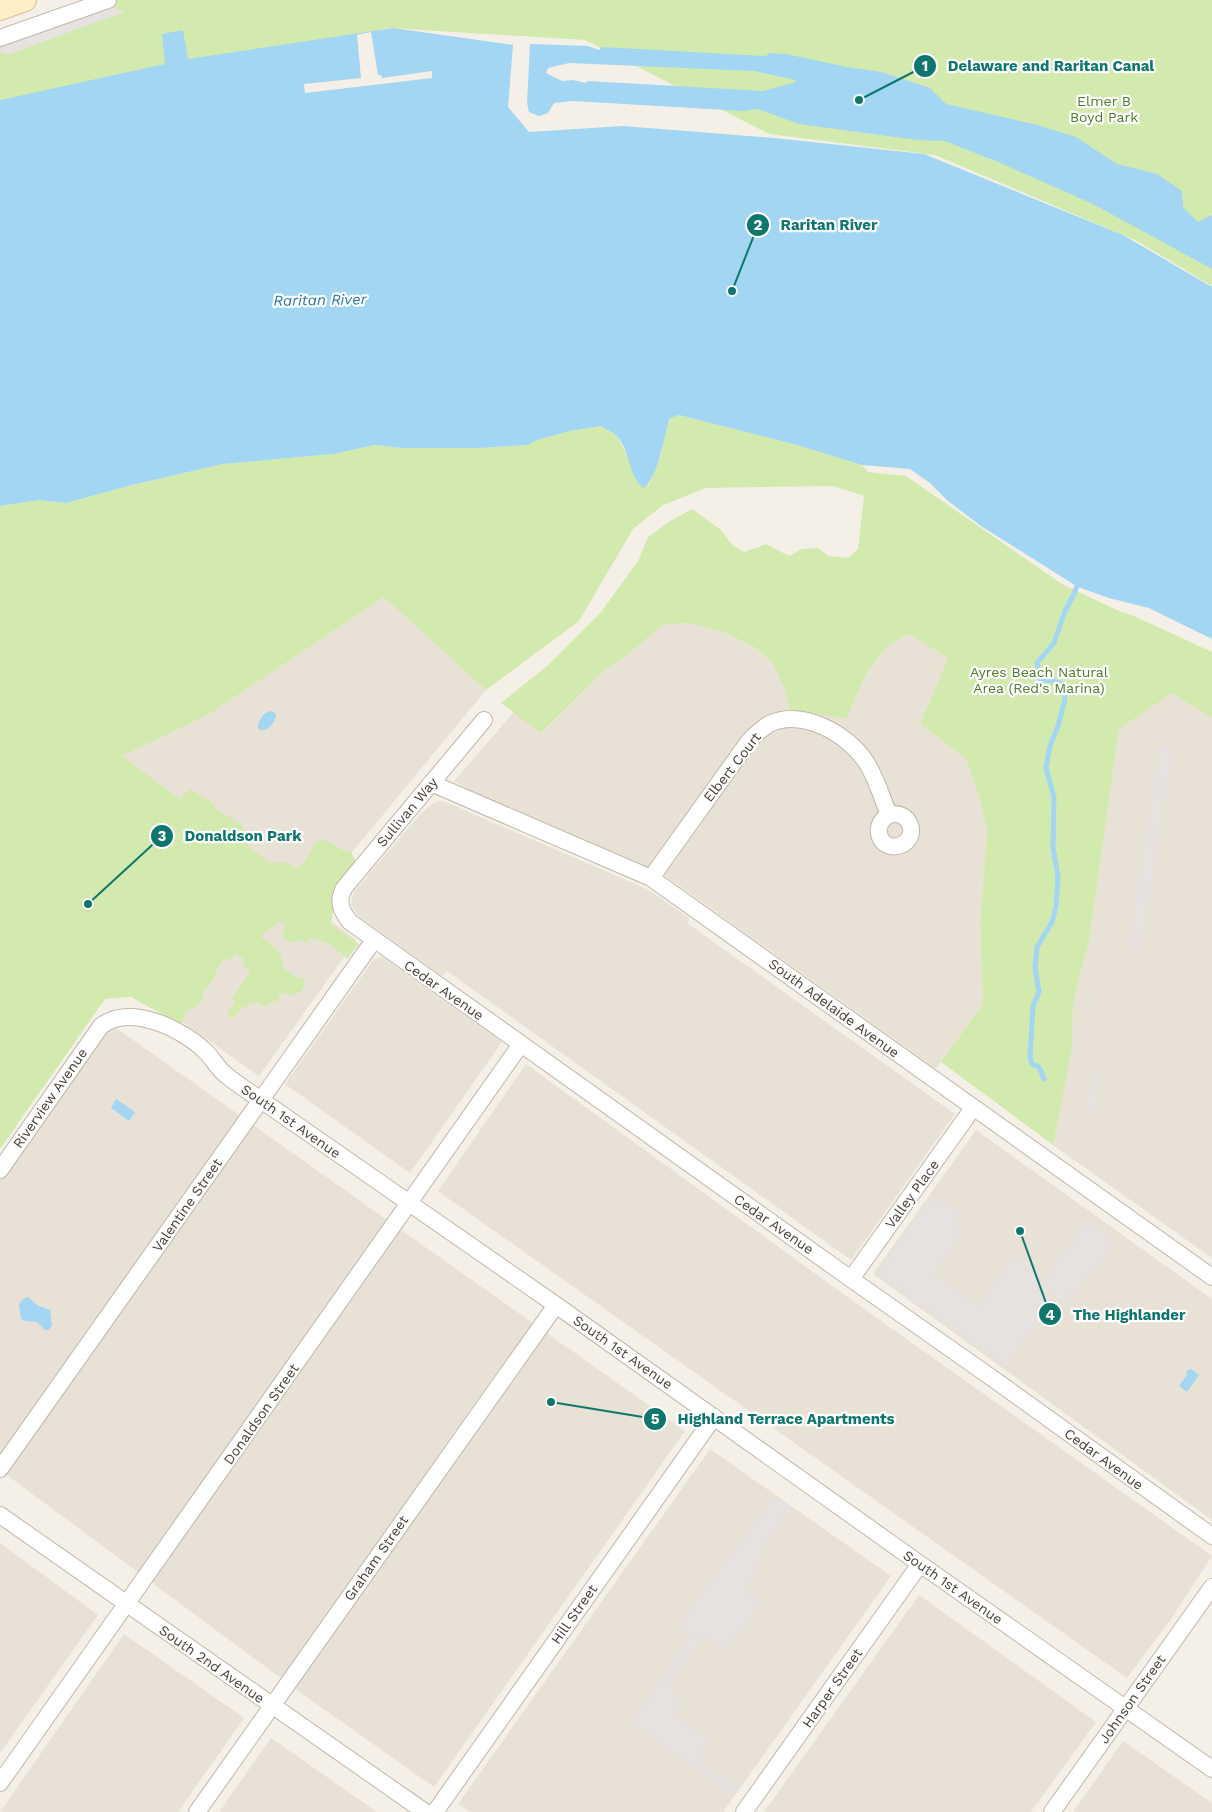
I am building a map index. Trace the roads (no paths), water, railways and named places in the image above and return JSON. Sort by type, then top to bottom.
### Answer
[{"type":"main road","points":[[0,9],[25,0]]},
{"type":"street","points":[[0,38],[108,0]]},
{"type":"street","name":"Sullivan Way","points":[[341,907],[341,894],[344,888],[484,720]]},
{"type":"street","name":"Elbert Court","points":[[651,878],[749,741],[758,731],[770,724],[785,720],[800,720],[824,726],[855,747],[867,763],[889,815]]},
{"type":"street","name":"South Adelaide Avenue","points":[[431,783],[651,878],[1212,1277]]},
{"type":"street","name":"Cedar Avenue","points":[[341,907],[350,922],[374,940],[1212,1536]]},
{"type":"street","name":"Valentine Street","points":[[0,1469],[374,940]]},
{"type":"street","name":"South 1st Avenue","points":[[101,1026],[108,1020],[136,1017],[167,1026],[205,1051],[225,1074],[261,1100],[556,1305],[1212,1769]]},
{"type":"street","name":"Riverview Avenue","points":[[0,1170],[101,1026]]},
{"type":"street","name":"Donaldson Street","points":[[0,1783],[521,1044]]},
{"type":"street","name":"Valley Place","points":[[851,1279],[974,1108]]},
{"type":"street","name":"Graham Street","points":[[197,1812],[556,1305]]},
{"type":"street","name":"Hill Street","points":[[435,1812],[714,1417]]},
{"type":"street","name":"South 2nd Avenue","points":[[0,1514],[425,1812]]},
{"type":"street","name":"Harper Street","points":[[744,1812],[920,1564]]},
{"type":"street","name":"Johnson Street","points":[[1052,1812],[1212,1587]]},
{"type":"water","points":[[393,28],[513,45],[508,107],[529,132],[623,126],[774,138],[924,154],[1123,235],[1212,287],[1212,639],[1149,608],[1109,598],[1078,587],[981,526],[948,501],[930,483],[910,469],[862,465],[797,445],[679,415],[670,418],[657,467],[653,476],[643,488],[632,471],[625,450],[618,437],[601,426],[570,431],[537,440],[527,445],[481,448],[402,448],[375,445],[333,454],[223,464],[132,485],[66,503],[39,500],[0,506],[0,100],[165,64],[162,34],[183,30],[188,59]]},
{"type":"water","points":[[530,44],[588,46],[599,50],[602,47],[766,56],[769,53],[786,54],[881,72],[930,88],[946,104],[1037,125],[1076,137],[1117,164],[1157,174],[1182,191],[1183,207],[1198,222],[1212,215],[1212,269],[1093,204],[945,141],[917,140],[799,124],[758,109],[743,111],[573,101],[554,103],[548,113],[539,116],[529,112],[527,103]],"holes":[[[569,63],[754,71],[795,80],[796,82],[763,91],[588,81],[586,83],[573,80],[562,81],[546,73],[548,68]]]},
{"type":"water","points":[[271,711],[276,714],[273,723],[269,728],[260,730],[258,724],[260,719]]},
{"type":"water","points":[[116,1099],[135,1112],[129,1121],[111,1108]]},
{"type":"water","points":[[28,1297],[37,1305],[50,1310],[52,1325],[49,1330],[45,1330],[37,1322],[21,1319],[19,1304]]},
{"type":"water","points":[[1191,1369],[1199,1375],[1187,1392],[1179,1386],[1187,1375],[1186,1371]]},
{"type":"waterway","points":[[1044,1079],[1039,1067],[1032,1064],[1030,1057],[1033,1006],[1039,992],[1035,968],[1037,947],[1052,922],[1056,907],[1058,877],[1053,847],[1054,797],[1046,768],[1050,746],[1058,726],[1065,699],[1063,684],[1040,680],[1037,663],[1054,643],[1065,611],[1079,580]]},
{"type":"place","name":"Delaware and Raritan Canal","points":[[859,100]]},
{"type":"place","name":"Raritan River","points":[[732,291]]},
{"type":"place","name":"Donaldson Park","points":[[88,904]]},
{"type":"place","name":"The Highlander","points":[[1020,1231]]},
{"type":"place","name":"Highland Terrace Apartments","points":[[551,1402]]},
{"type":"park label","name":"Elmer B Boyd Park","points":[[1104,109]]},
{"type":"park label","name":"Ayres Beach Natural Area (Red's Marina)","points":[[1039,680]]}]
